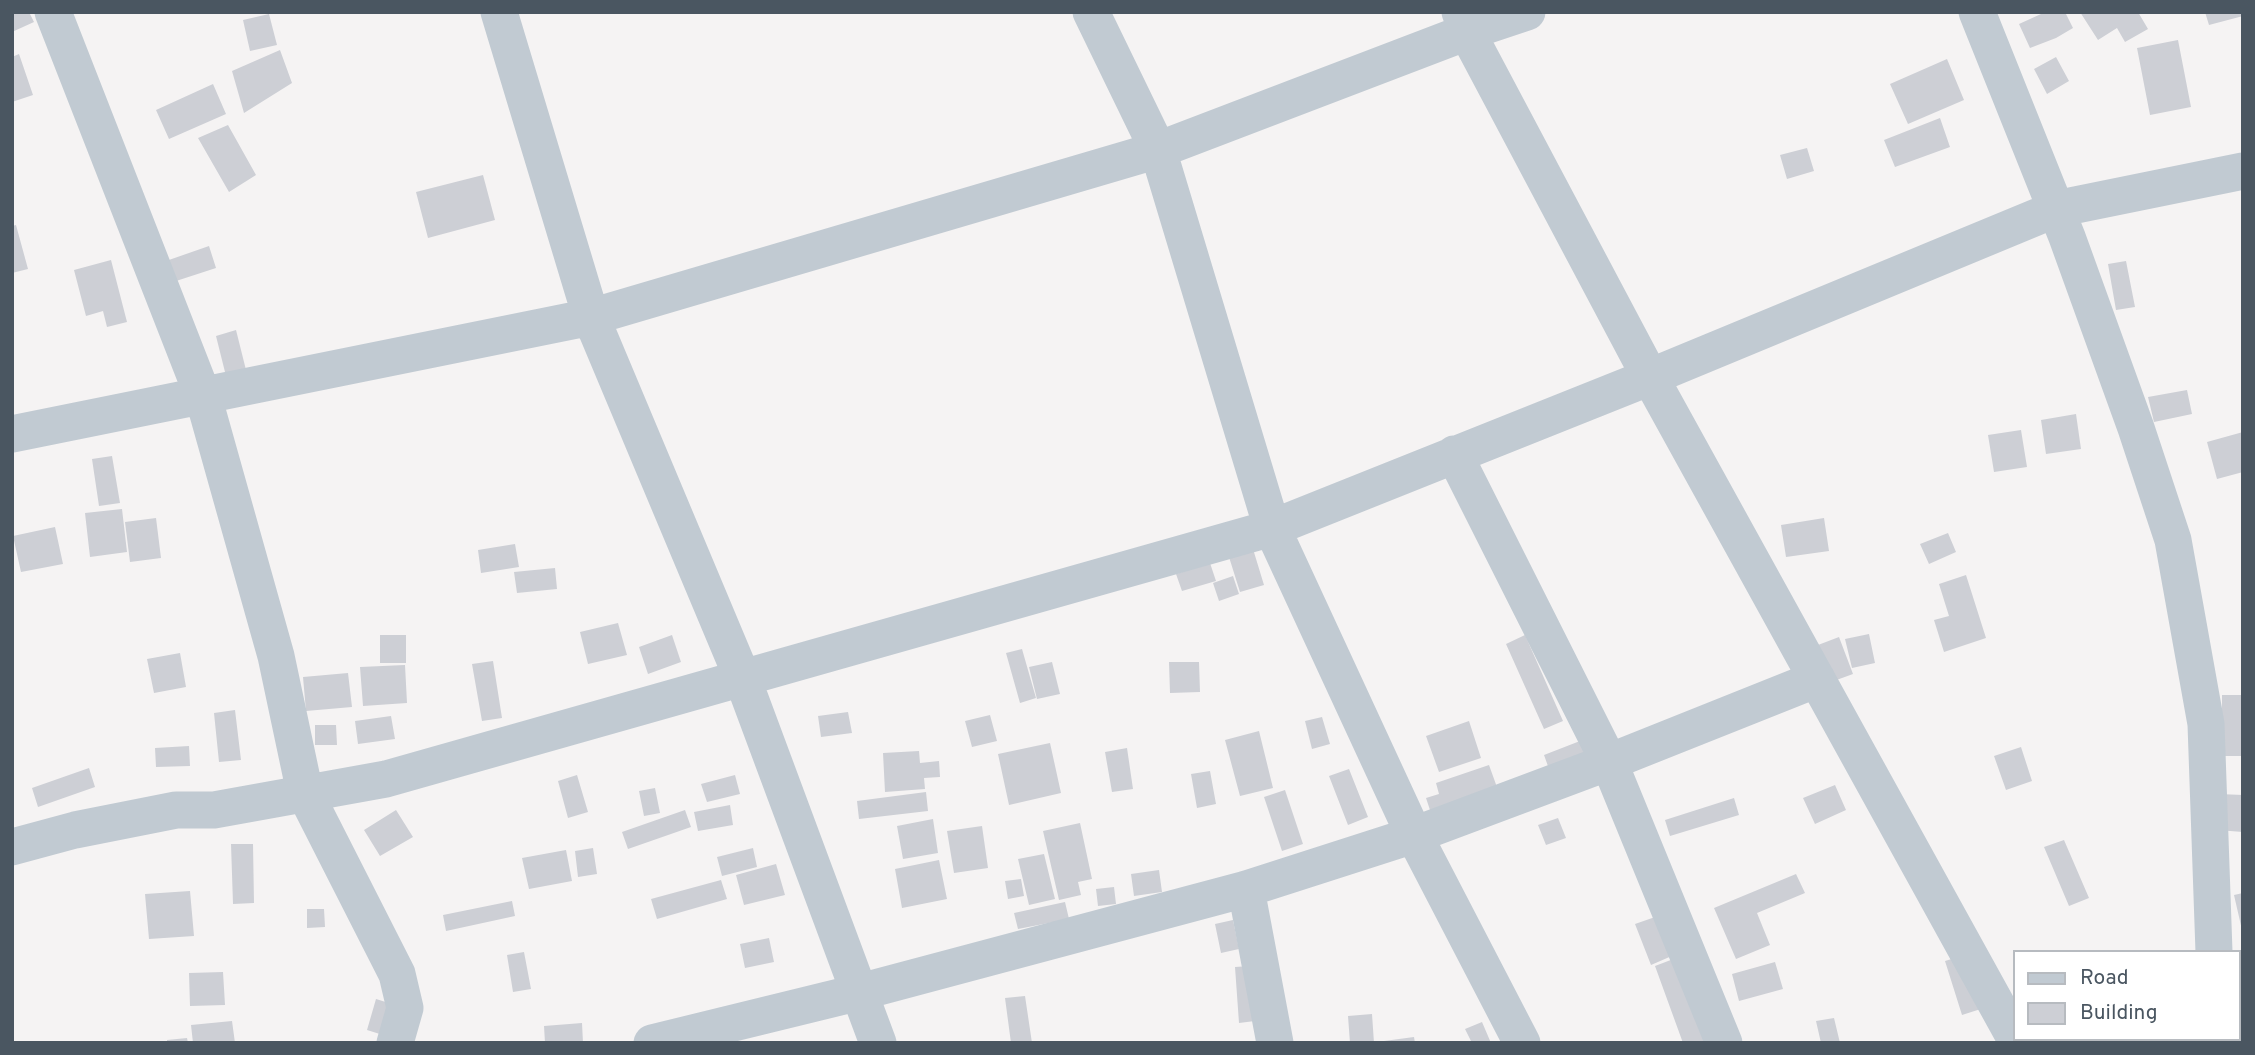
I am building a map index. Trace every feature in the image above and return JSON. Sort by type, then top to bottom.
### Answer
[{"type":"street","points":[[53,12],[204,396],[276,656],[305,793],[397,974],[405,1008],[395,1043]]},
{"type":"street","points":[[499,12],[591,317],[743,677],[877,1043]]},
{"type":"street","points":[[1091,12],[1158,150],[1272,528],[1414,835],[1522,1043]]},
{"type":"street","points":[[12,434],[591,317],[1158,150],[1464,22],[1527,12]]},
{"type":"street","points":[[1977,12],[2056,209],[2136,428],[2173,540],[2206,724],[2214,950]]},
{"type":"street","points":[[1464,22],[1650,377],[2014,1036]]},
{"type":"street","points":[[12,847],[75,830],[163,813],[214,810],[386,779],[1272,528],[1650,377],[2056,209],[2243,171]]},
{"type":"street","points":[[1454,454],[1609,762],[1724,1043]]},
{"type":"street","points":[[652,1043],[860,992],[1246,889],[1414,835],[1817,680]]},
{"type":"street","points":[[1246,889],[1275,1043]]},
{"type":"building","points":[[12,12],[29,12],[34,22],[12,32]]},
{"type":"building","points":[[2040,12],[2065,12],[2073,28],[2030,48],[2019,24],[2041,14]]},
{"type":"building","points":[[2080,12],[2138,12],[2148,29],[2125,42],[2117,28],[2098,40]]},
{"type":"building","points":[[2205,12],[2243,12],[2243,16],[2209,25]]},
{"type":"building","points":[[269,14],[277,45],[250,51],[243,20]]},
{"type":"building","points":[[2178,40],[2191,107],[2150,115],[2137,48]]},
{"type":"building","points":[[280,50],[292,83],[244,113],[232,71]]},
{"type":"building","points":[[19,54],[33,95],[12,102],[12,57]]},
{"type":"building","points":[[2056,57],[2069,81],[2047,94],[2034,69]]},
{"type":"building","points":[[1947,59],[1964,100],[1908,124],[1890,84]]},
{"type":"building","points":[[213,84],[226,114],[169,139],[156,110]]},
{"type":"building","points":[[1940,118],[1950,147],[1895,167],[1884,140]]},
{"type":"building","points":[[228,125],[256,175],[229,192],[198,138]]},
{"type":"building","points":[[1807,148],[1814,171],[1787,179],[1780,155]]},
{"type":"building","points":[[483,175],[495,220],[428,238],[416,192]]},
{"type":"building","points":[[16,225],[28,269],[12,273],[12,226]]},
{"type":"building","points":[[209,246],[216,268],[173,282],[166,261]]},
{"type":"building","points":[[111,260],[127,322],[107,327],[103,311],[86,316],[74,270]]},
{"type":"building","points":[[2126,261],[2135,307],[2116,310],[2108,264]]},
{"type":"building","points":[[236,330],[246,370],[226,376],[216,336]]},
{"type":"building","points":[[2187,390],[2192,414],[2154,422],[2148,397]]},
{"type":"building","points":[[2076,414],[2081,449],[2046,454],[2041,420]]},
{"type":"building","points":[[2021,430],[2027,467],[1994,472],[1988,435]]},
{"type":"building","points":[[2243,432],[2243,472],[2217,479],[2207,442]]},
{"type":"building","points":[[112,456],[120,503],[99,506],[92,459]]},
{"type":"building","points":[[122,509],[127,552],[90,557],[85,513]]},
{"type":"building","points":[[156,518],[161,558],[130,562],[125,522]]},
{"type":"building","points":[[1824,518],[1829,551],[1786,557],[1781,525]]},
{"type":"building","points":[[55,527],[63,564],[21,572],[13,536]]},
{"type":"building","points":[[1948,533],[1956,552],[1929,564],[1920,544]]},
{"type":"building","points":[[515,544],[519,567],[481,573],[478,550]]},
{"type":"building","points":[[1253,549],[1264,585],[1240,592],[1229,557]]},
{"type":"building","points":[[1210,563],[1216,581],[1182,591],[1176,574]]},
{"type":"building","points":[[555,568],[557,589],[517,593],[514,572]]},
{"type":"building","points":[[1966,575],[1986,638],[1944,652],[1934,620],[1949,616],[1939,584]]},
{"type":"building","points":[[1233,576],[1239,594],[1219,601],[1213,583]]},
{"type":"building","points":[[618,623],[627,655],[588,664],[580,632]]},
{"type":"building","points":[[1869,634],[1875,663],[1852,668],[1845,639]]},
{"type":"building","points":[[380,635],[406,635],[406,663],[380,663]]},
{"type":"building","points":[[672,635],[681,662],[648,674],[639,647]]},
{"type":"building","points":[[1525,635],[1563,721],[1544,729],[1506,644]]},
{"type":"building","points":[[1839,637],[1853,674],[1831,682],[1818,645]]},
{"type":"building","points":[[1022,649],[1036,698],[1020,703],[1006,653]]},
{"type":"building","points":[[180,653],[186,687],[154,693],[147,659]]},
{"type":"building","points":[[493,661],[502,718],[482,721],[472,664]]},
{"type":"building","points":[[1052,662],[1060,694],[1037,699],[1029,667]]},
{"type":"building","points":[[1169,662],[1199,662],[1200,692],[1170,693]]},
{"type":"building","points":[[405,665],[407,703],[363,706],[360,667]]},
{"type":"building","points":[[348,673],[352,707],[306,711],[303,677]]},
{"type":"building","points":[[2222,695],[2243,695],[2243,756],[2222,756]]},
{"type":"building","points":[[235,710],[241,760],[219,762],[214,713]]},
{"type":"building","points":[[848,712],[852,733],[821,737],[818,716]]},
{"type":"building","points":[[990,715],[997,741],[972,747],[965,721]]},
{"type":"building","points":[[391,716],[395,739],[358,744],[355,721]]},
{"type":"building","points":[[1322,717],[1330,744],[1312,749],[1305,721]]},
{"type":"building","points":[[1469,721],[1481,758],[1439,772],[1426,736]]},
{"type":"building","points":[[315,725],[336,725],[337,745],[315,745]]},
{"type":"building","points":[[1259,731],[1273,788],[1240,796],[1225,740]]},
{"type":"building","points":[[1580,741],[1585,755],[1549,769],[1544,755]]},
{"type":"building","points":[[1050,743],[1061,793],[1009,805],[998,754]]},
{"type":"building","points":[[189,746],[190,766],[156,767],[155,748]]},
{"type":"building","points":[[2021,747],[2032,781],[2006,790],[1994,756]]},
{"type":"building","points":[[1127,748],[1133,789],[1112,792],[1105,752]]},
{"type":"building","points":[[919,751],[920,763],[939,761],[940,777],[924,778],[925,789],[885,792],[883,753]]},
{"type":"building","points":[[1489,765],[1498,790],[1431,813],[1426,798],[1439,794],[1436,783]]},
{"type":"building","points":[[89,768],[95,787],[38,807],[32,788]]},
{"type":"building","points":[[1349,769],[1368,817],[1348,825],[1329,776]]},
{"type":"building","points":[[1210,771],[1216,804],[1197,808],[1191,774]]},
{"type":"building","points":[[577,775],[588,812],[568,818],[558,781]]},
{"type":"building","points":[[735,775],[740,794],[707,802],[701,784]]},
{"type":"building","points":[[1835,785],[1846,810],[1815,824],[1803,798]]},
{"type":"building","points":[[655,788],[660,813],[644,816],[639,791]]},
{"type":"building","points":[[1285,790],[1303,844],[1282,851],[1264,797]]},
{"type":"building","points":[[926,792],[928,811],[859,819],[857,801]]},
{"type":"building","points":[[2219,794],[2243,795],[2243,832],[2217,830]]},
{"type":"building","points":[[1734,798],[1739,815],[1670,836],[1665,820]]},
{"type":"building","points":[[730,805],[733,825],[698,831],[694,812]]},
{"type":"building","points":[[396,810],[413,837],[380,856],[364,830]]},
{"type":"building","points":[[685,810],[691,827],[628,849],[622,832]]},
{"type":"building","points":[[1558,818],[1566,838],[1546,845],[1538,825]]},
{"type":"building","points":[[933,819],[938,853],[903,859],[897,826]]},
{"type":"building","points":[[1080,823],[1092,879],[1078,882],[1081,895],[1059,900],[1043,831]]},
{"type":"building","points":[[982,826],[988,868],[954,873],[947,831]]},
{"type":"building","points":[[2064,840],[2089,898],[2069,906],[2044,847]]},
{"type":"building","points":[[231,844],[253,844],[254,903],[233,904]]},
{"type":"building","points":[[593,848],[597,874],[578,877],[575,851]]},
{"type":"building","points":[[753,848],[757,867],[722,876],[717,857]]},
{"type":"building","points":[[566,850],[572,881],[529,889],[522,858]]},
{"type":"building","points":[[1044,854],[1055,899],[1029,905],[1018,859]]},
{"type":"building","points":[[939,860],[947,899],[902,908],[895,869]]},
{"type":"building","points":[[776,864],[785,895],[744,905],[736,875]]},
{"type":"building","points":[[1159,870],[1162,892],[1134,896],[1131,874]]},
{"type":"building","points":[[1796,874],[1805,893],[1757,913],[1770,945],[1736,959],[1714,908]]},
{"type":"building","points":[[1021,879],[1024,896],[1008,899],[1005,881]]},
{"type":"building","points":[[721,880],[727,899],[657,919],[651,899]]},
{"type":"building","points":[[1114,887],[1116,904],[1098,906],[1096,889]]},
{"type":"building","points":[[190,891],[194,936],[149,939],[145,894]]},
{"type":"building","points":[[2243,893],[2243,930],[2242,930],[2234,895]]},
{"type":"building","points":[[512,901],[515,916],[446,931],[443,915]]},
{"type":"building","points":[[1065,902],[1069,919],[1018,929],[1014,913]]},
{"type":"building","points":[[307,909],[324,909],[325,927],[307,928]]},
{"type":"building","points":[[1658,916],[1674,955],[1651,965],[1635,924]]},
{"type":"building","points":[[1233,920],[1239,949],[1221,953],[1215,924]]},
{"type":"building","points":[[769,938],[774,962],[745,968],[740,944]]},
{"type":"building","points":[[524,952],[531,989],[513,992],[507,955]]},
{"type":"building","points":[[1965,955],[1987,1007],[1962,1015],[1945,961]]},
{"type":"building","points":[[1676,958],[1708,1043],[1683,1043],[1655,966]]},
{"type":"building","points":[[1775,962],[1783,989],[1739,1001],[1732,974]]},
{"type":"building","points":[[1250,966],[1255,1021],[1239,1023],[1235,967]]},
{"type":"building","points":[[223,972],[225,1005],[190,1006],[189,973]]},
{"type":"building","points":[[1025,996],[1032,1043],[1011,1043],[1005,998]]},
{"type":"building","points":[[376,999],[392,1004],[383,1035],[367,1030]]},
{"type":"building","points":[[1372,1014],[1374,1043],[1350,1043],[1348,1016]]},
{"type":"building","points":[[1834,1018],[1840,1043],[1821,1043],[1816,1021]]},
{"type":"building","points":[[232,1021],[235,1043],[193,1043],[191,1025]]},
{"type":"building","points":[[1482,1022],[1491,1043],[1472,1043],[1465,1029]]},
{"type":"building","points":[[582,1023],[583,1043],[545,1043],[544,1026]]},
{"type":"building","points":[[1414,1037],[1415,1043],[1384,1043],[1384,1041]]},
{"type":"building","points":[[187,1038],[188,1043],[167,1043],[167,1040]]}]
